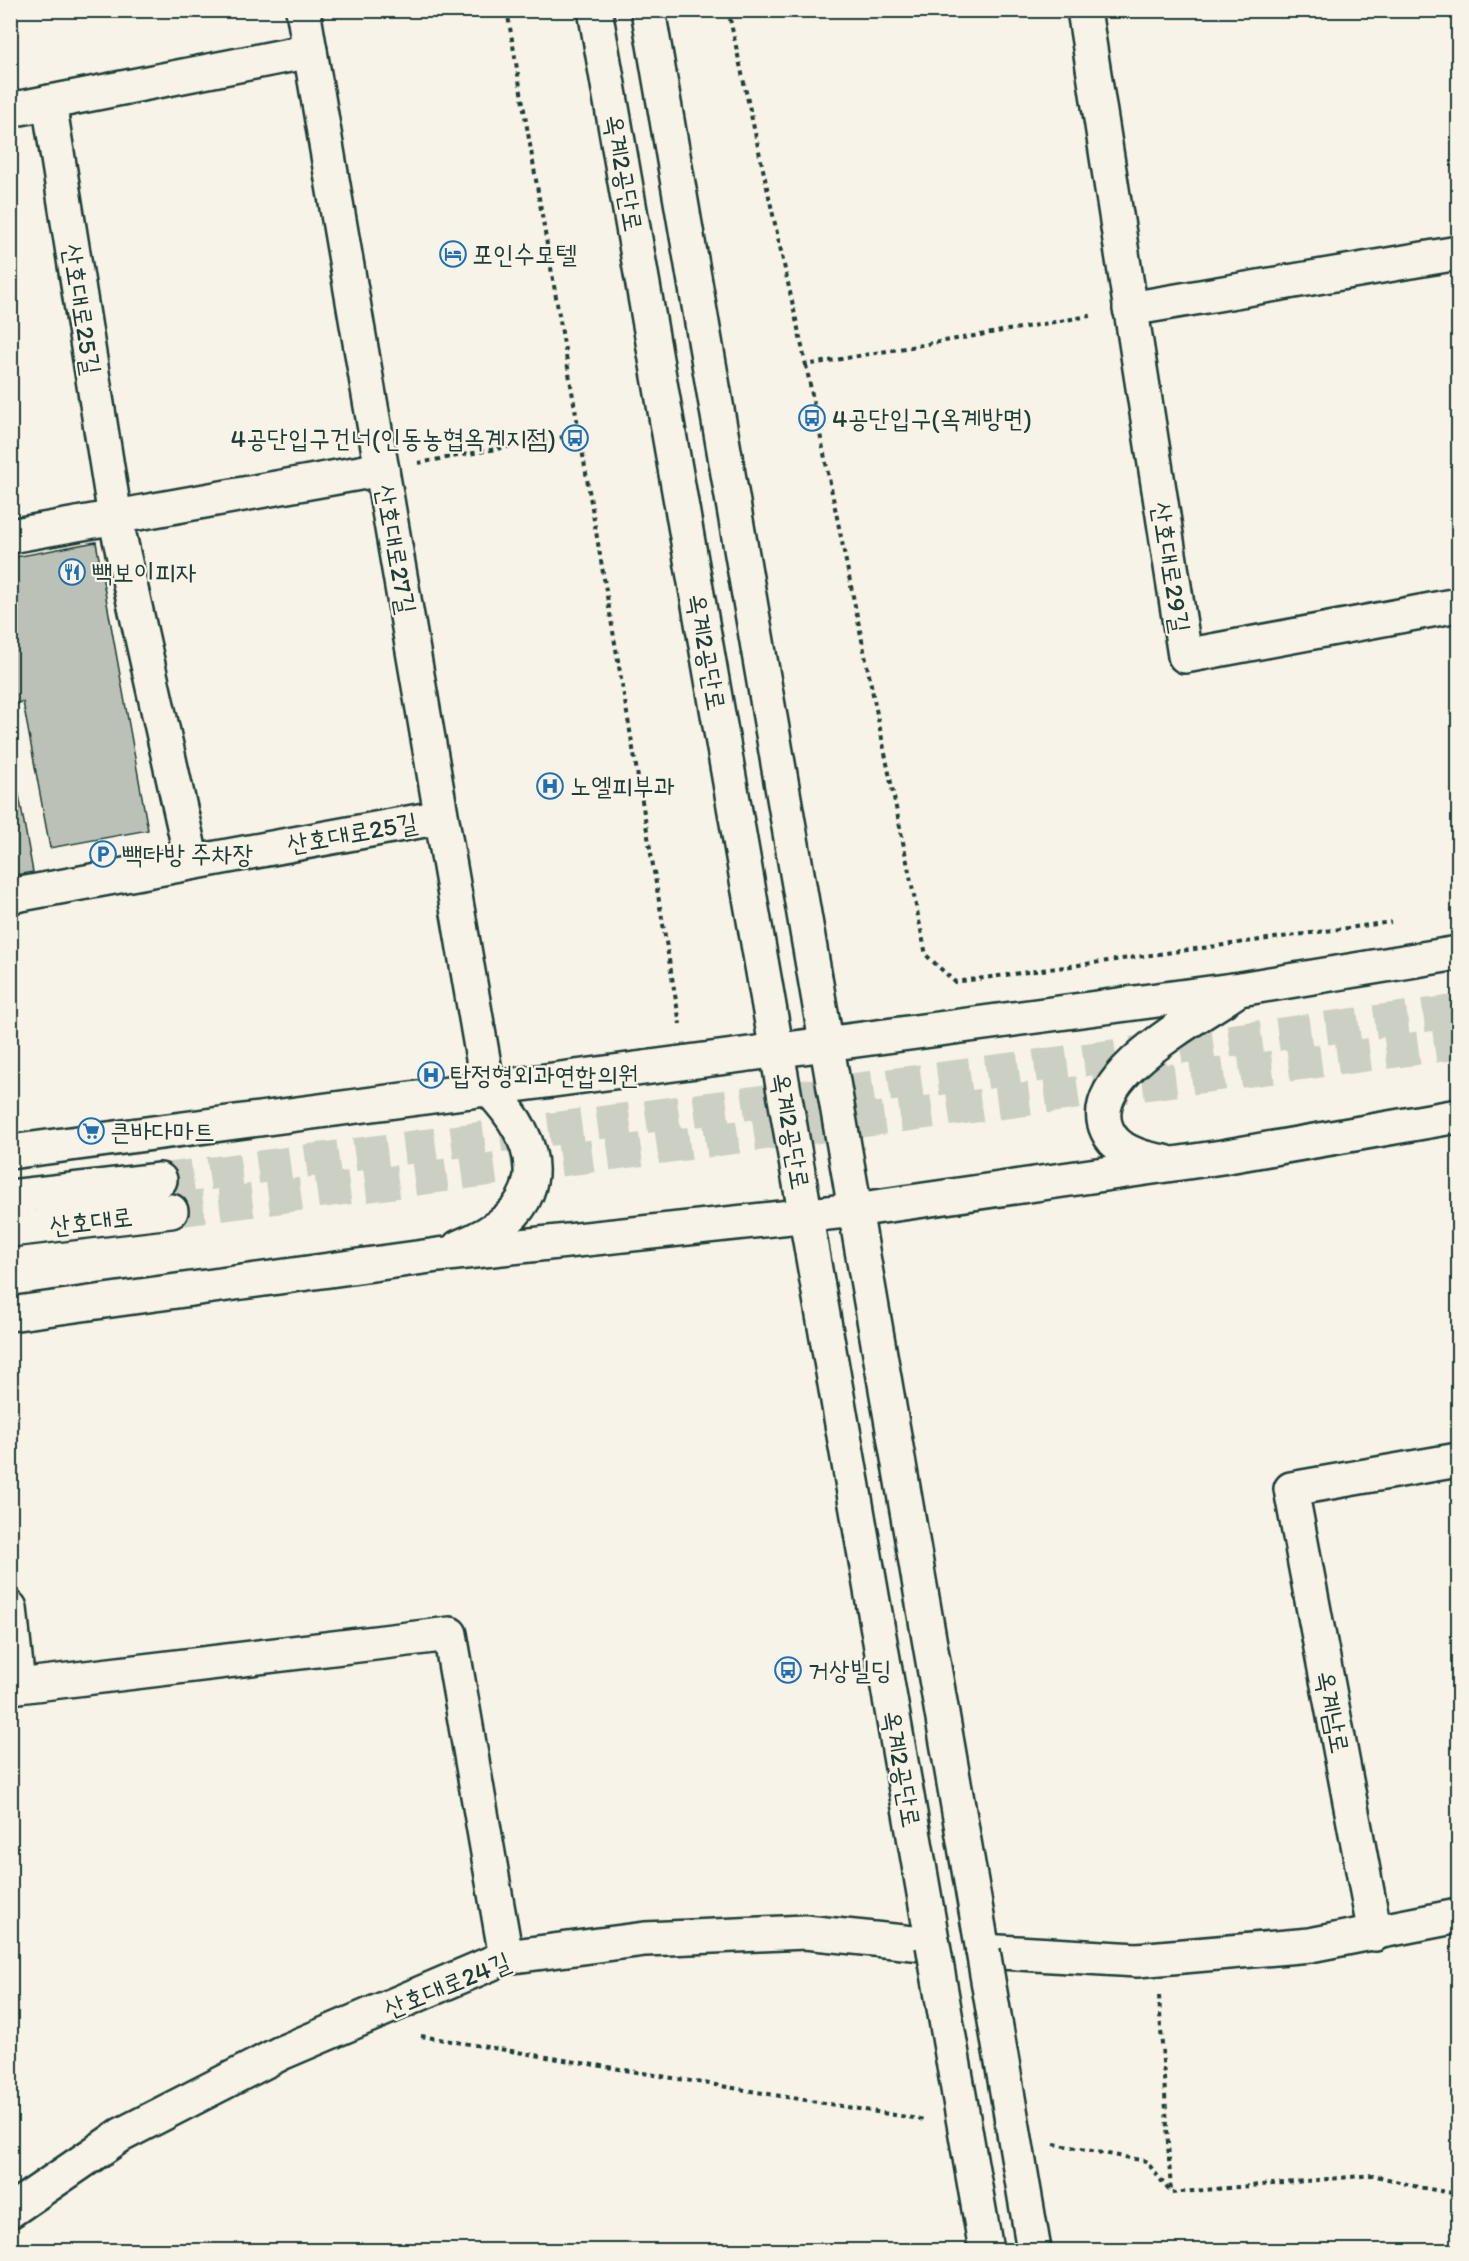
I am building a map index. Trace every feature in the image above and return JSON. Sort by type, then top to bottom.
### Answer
[{"type":"street","name":"산호대로27길","points":[[303,10],[488,1088]]},
{"type":"street","name":"옥계2공단로","points":[[595,10],[986,2250]]},
{"type":"street","name":"옥계2공단로","points":[[648,10],[1034,2250]]},
{"type":"street","name":"산호대로29길","points":[[1084,10],[1185,656],[1458,604]]},
{"type":"street","points":[[10,110],[310,51]]},
{"type":"street","name":"산호대로25길","points":[[49,102],[115,517],[192,862]]},
{"type":"street","points":[[1130,309],[1458,253]]},
{"type":"street","points":[[10,536],[382,469]]},
{"type":"street","name":"산호대로25길","points":[[10,896],[441,817]]},
{"type":"street","points":[[10,1152],[1240,989],[1458,953]]},
{"type":"street","points":[[1178,1163],[1148,1159],[1130,1153],[1115,1142],[1107,1132],[1103,1119],[1107,1095],[1133,1064],[1240,989]]},
{"type":"street","points":[[438,1256],[470,1243],[498,1226],[516,1209],[529,1188],[533,1175],[530,1153],[519,1128],[488,1088]]},
{"type":"street","points":[[10,1314],[438,1256],[806,1217],[1178,1163],[1458,1116]]},
{"type":"street","name":"산호대로","points":[[10,1197],[160,1180]]},
{"type":"street","name":"산호대로","points":[[10,1230],[171,1211]]},
{"type":"street","name":"옥계남로","points":[[1375,1934],[1291,1489],[1458,1460]]},
{"type":"street","points":[[10,1608],[14,1686],[450,1634],[506,1957]]},
{"type":"street","points":[[983,1951],[1137,1960],[1156,1959],[1310,1945],[1458,1916]]},
{"type":"street","name":"산호대로24길","points":[[10,2211],[120,2135],[221,2083],[281,2053],[506,1957],[645,1939],[805,1932],[933,1945]]},
{"type":"path","points":[[507,10],[687,1062]]},
{"type":"path","points":[[728,10],[806,365],[926,955],[955,982],[1402,920]]},
{"type":"path","points":[[806,365],[1130,309]]},
{"type":"path","points":[[382,469],[580,434]]},
{"type":"path","points":[[1156,1959],[1171,2193]]},
{"type":"path","points":[[420,2036],[935,2122]]},
{"type":"path","points":[[1052,2143],[1146,2161],[1171,2193]]},
{"type":"path","points":[[1171,2193],[1374,2175],[1458,2194]]},
{"type":"building","points":[[96,542],[148,830],[50,848],[23,702],[10,704],[10,558]]},
{"type":"building","points":[[10,746],[33,872],[10,876]]},
{"type":"tunnel","points":[[160,1180],[1458,1011]]},
{"type":"tunnel","points":[[171,1211],[1458,1043]]},
{"type":"place","name":"포인수모텔","points":[[453,254]]},
{"type":"place","name":"4공단입구(옥계방면)","points":[[812,418]]},
{"type":"place","name":"4공단입구건너(인동농협옥계지점)","points":[[575,438]]},
{"type":"place","name":"빽보이피자","points":[[72,572]]},
{"type":"place","name":"노엘피부과","points":[[550,786]]},
{"type":"place","name":"빽다방 주차장","points":[[103,854]]},
{"type":"place","name":"탑정형외과연합의원","points":[[431,1075]]},
{"type":"place","name":"큰바다마트","points":[[91,1131]]},
{"type":"place","name":"거상빌딩","points":[[788,1670]]}]
